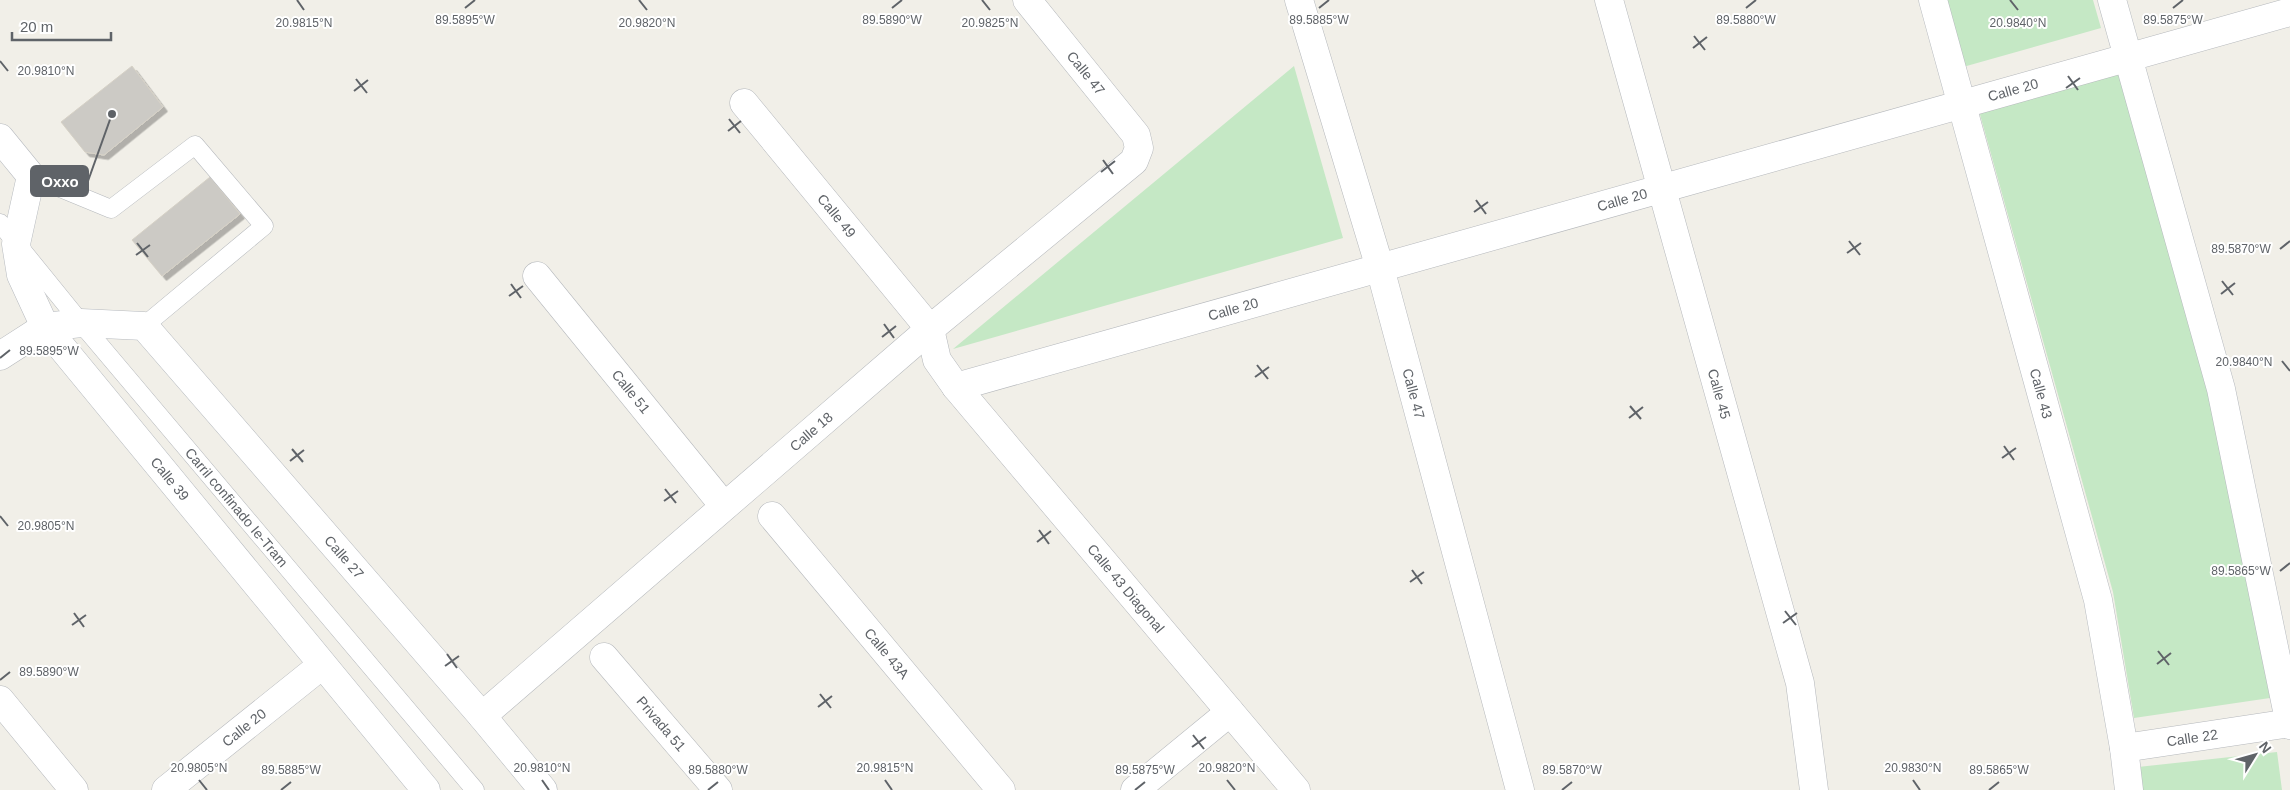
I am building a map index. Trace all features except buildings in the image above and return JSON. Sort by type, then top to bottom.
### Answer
[{"type":"street","name":"Calle 47","points":[[1027,0],[1136,135],[1139,148]]},
{"type":"street","name":"Calle 47","points":[[1299,0],[1380,268],[1520,790]]},
{"type":"street","name":"Calle 45","points":[[1609,0],[1800,683],[1814,790]]},
{"type":"street","name":"Calle 43","points":[[1933,0],[2098,600],[2124,748],[2129,790]]},
{"type":"street","points":[[2112,0],[2221,389],[2290,724]]},
{"type":"street","name":"Calle 20","points":[[956,387],[2290,12]]},
{"type":"street","name":"Calle 49","points":[[744,103],[930,329]]},
{"type":"street","points":[[0,138],[31,176]]},
{"type":"street","name":"Calle 18","points":[[482,716],[930,329],[1134,161],[1139,148]]},
{"type":"street","name":"Calle 39","points":[[31,176],[8,234],[21,276],[45,328],[426,790]]},
{"type":"street","name":"Calle 51","points":[[537,276],[724,506]]},
{"type":"street","points":[[0,356],[45,328],[81,323],[144,326]]},
{"type":"street","name":"Calle 27","points":[[144,326],[482,716],[543,790]]},
{"type":"street","name":"Calle 43 Diagonal","points":[[930,329],[937,360],[956,387],[1296,790]]},
{"type":"street","name":"Calle 43A","points":[[772,516],[1001,790]]},
{"type":"street","name":"Privada 51","points":[[604,656],[718,790]]},
{"type":"street","name":"Calle 20","points":[[166,790],[322,665]]},
{"type":"street","points":[[0,700],[74,790]]},
{"type":"street","points":[[1135,790],[1230,712]]},
{"type":"street","name":"Calle 22","points":[[2124,748],[2290,724]]},
{"type":"lane","points":[[31,176],[111,209],[195,145],[264,226],[144,326]]},
{"type":"lane","name":"Carril confinado Ie-Tram","points":[[8,234],[475,790]]},
{"type":"green space","points":[[1944,0],[2093,0],[2101,28],[1963,67]]},
{"type":"green space","points":[[1294,66],[1343,238],[953,349]]},
{"type":"green space","points":[[2118,69],[2210,396],[2270,698],[2134,718],[2113,592],[1979,111]]},
{"type":"green space","points":[[2277,752],[2282,790],[2141,790],[2138,767]]},
{"type":"place","name":"Oxxo","points":[[112,114]]}]
